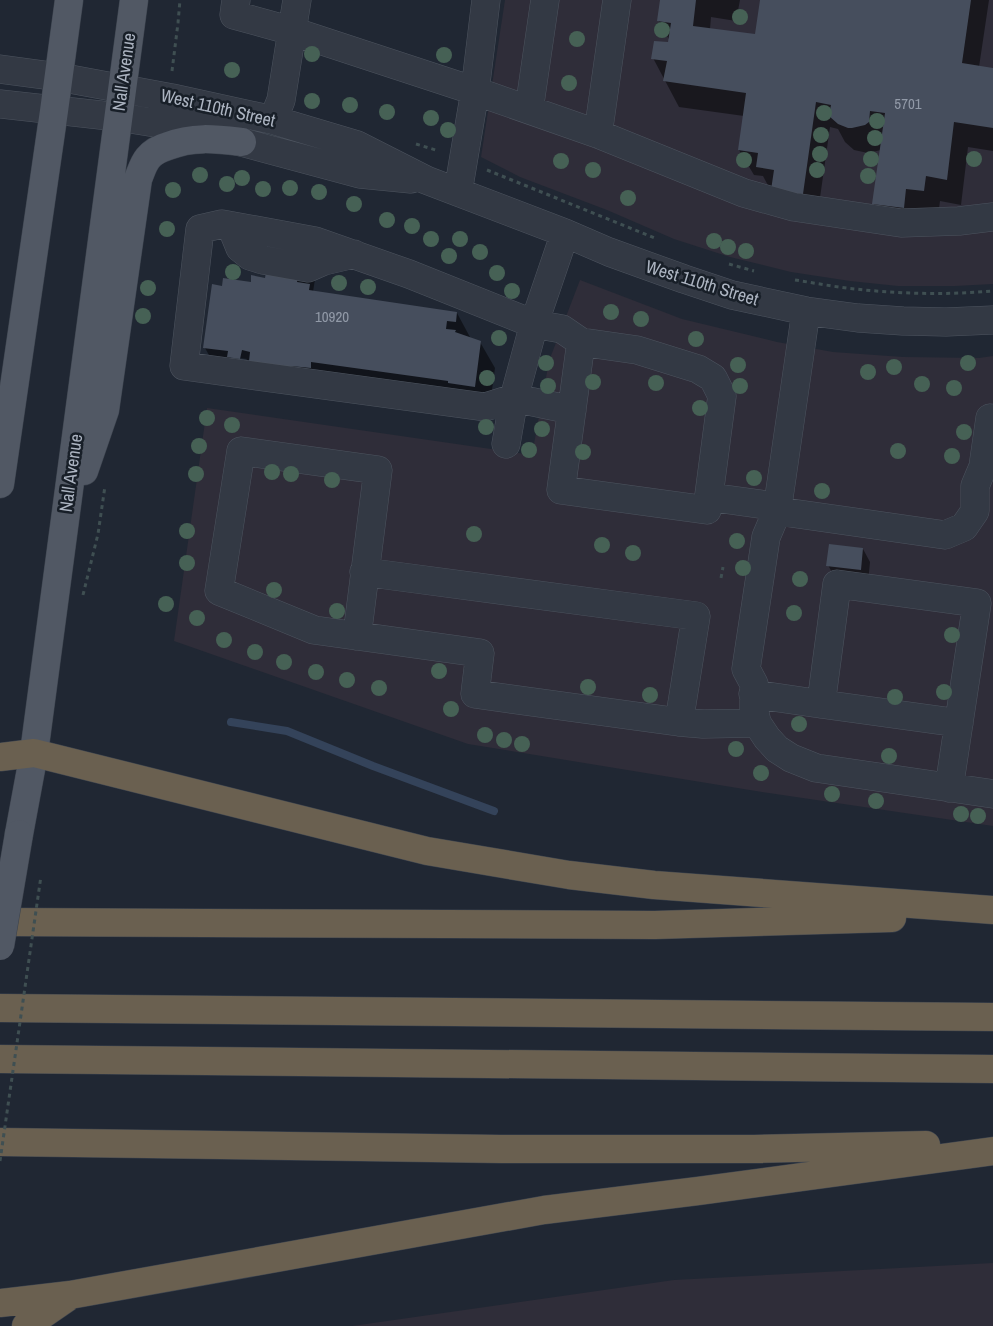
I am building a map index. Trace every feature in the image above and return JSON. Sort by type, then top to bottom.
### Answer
[{"type":"highway","points":[[0,758],[34,754],[427,851],[569,875],[654,886],[993,910]]},
{"type":"highway","points":[[0,922],[655,925],[993,915]]},
{"type":"highway","points":[[0,1008],[993,1017]]},
{"type":"highway","points":[[0,1058],[993,1069]]},
{"type":"highway","points":[[0,1142],[754,1149],[993,1143]]},
{"type":"highway","points":[[0,1303],[70,1295],[544,1210],[708,1190],[993,1151]]},
{"type":"highway","points":[[26,1326],[70,1295]]},
{"type":"main road","points":[[0,484],[69,0]]},
{"type":"main road","name":"Nall Avenue","points":[[0,946],[34,754],[134,0]]},
{"type":"main road","points":[[64,529],[104,410],[138,179],[142,167],[149,156],[178,142],[193,139],[242,142]]},
{"type":"street","points":[[236,0],[234,15],[292,31],[475,91],[598,134],[744,193],[794,207],[900,223],[959,221],[993,217]]},
{"type":"street","points":[[273,120],[281,100],[297,0]]},
{"type":"street","points":[[458,192],[475,91],[486,0]]},
{"type":"street","points":[[529,110],[545,0]]},
{"type":"street","points":[[598,134],[617,0]]},
{"type":"street","name":"West 110th Street","points":[[0,69],[59,77],[172,98],[273,120],[357,145],[426,180],[565,233],[609,252],[732,294],[806,312],[903,321],[993,320]]},
{"type":"street","name":"West 110th Street","points":[[0,104],[118,117],[193,129],[360,174],[426,180]]},
{"type":"street","points":[[572,410],[514,398],[484,407],[184,366],[200,229],[222,224],[315,241],[409,274],[534,324],[562,329],[581,342],[637,350],[698,369],[713,378],[722,396],[708,504]]},
{"type":"street","points":[[506,444],[514,398],[534,324],[565,233]]},
{"type":"street","points":[[806,312],[777,511],[784,536],[764,673],[753,689],[757,723],[777,749],[791,758],[816,768],[993,794]]},
{"type":"street","points":[[581,342],[562,490],[708,504],[766,505],[777,511],[945,534],[964,527],[975,511],[975,486],[982,467],[990,418]]},
{"type":"street","points":[[356,636],[378,470],[240,450],[219,592],[314,630],[356,636],[480,653],[475,694],[679,722],[703,724],[757,723]]},
{"type":"street","points":[[364,572],[696,616],[679,722]]},
{"type":"street","points":[[821,704],[837,584],[977,603],[949,788]]},
{"type":"street","points":[[753,689],[821,704],[959,723]]},
{"type":"path","points":[[168,75],[171,72],[180,0]]},
{"type":"path","points":[[480,167],[659,240]]},
{"type":"path","points":[[725,263],[755,271]]},
{"type":"path","points":[[791,279],[853,289],[883,291],[940,293],[993,291]]},
{"type":"path","points":[[721,578],[723,567]]},
{"type":"path","points":[[0,1161],[41,876]]},
{"type":"shaded area","points":[[505,0],[993,0],[993,284],[898,286],[791,272],[730,257],[674,239],[607,210],[520,177],[481,157]]},
{"type":"shaded area","points":[[580,280],[682,319],[777,342],[833,352],[903,357],[979,358],[993,356],[993,826],[762,792],[468,744],[174,641],[207,408],[532,455],[549,361]]},
{"type":"shaded area","points":[[993,1263],[993,1326],[352,1326],[674,1280]]},
{"type":"building","points":[[660,0],[696,0],[693,26],[755,34],[760,0],[971,0],[962,63],[993,68],[993,128],[954,122],[947,180],[926,176],[924,191],[906,189],[904,208],[872,204],[885,113],[870,111],[869,122],[865,125],[848,128],[838,124],[829,116],[831,105],[816,102],[803,194],[771,190],[774,170],[756,167],[758,153],[738,150],[746,93],[663,81],[667,61],[651,59],[654,41],[668,42],[671,23],[657,21]]},
{"type":"building","points":[[270,248],[301,252],[297,282],[310,284],[309,290],[457,312],[456,322],[447,321],[446,329],[456,330],[455,332],[481,341],[475,387],[448,383],[448,381],[311,362],[311,368],[290,367],[249,361],[250,352],[242,350],[240,359],[227,357],[228,351],[203,348],[212,284],[222,286],[223,278],[251,282],[251,275],[265,278]]},
{"type":"building","points":[[829,544],[863,548],[861,570],[826,566]]},
{"type":"waterway","points":[[231,722],[287,731],[373,766],[494,811]]}]
